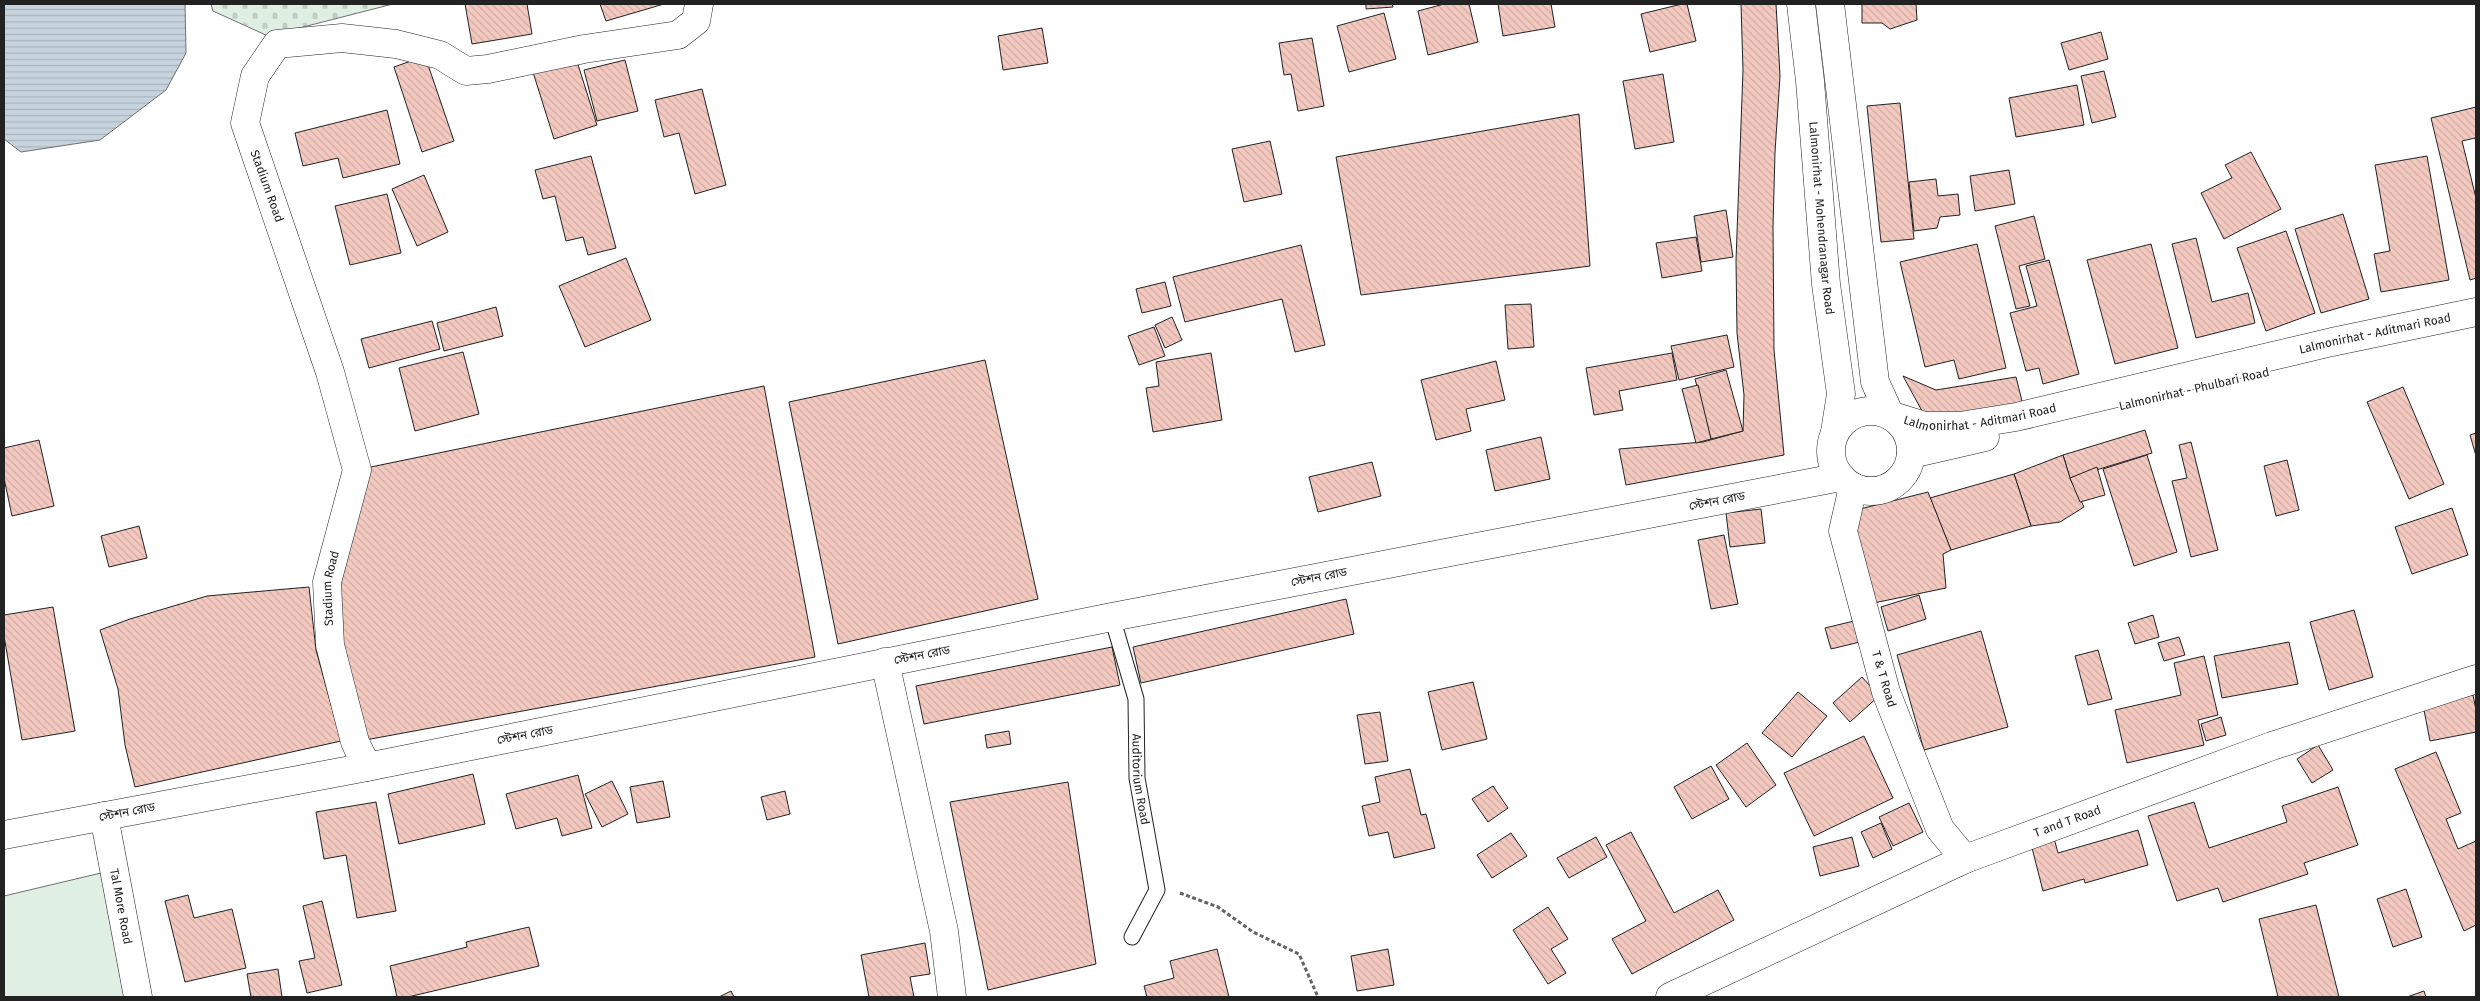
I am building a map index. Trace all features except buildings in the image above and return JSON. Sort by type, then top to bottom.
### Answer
[{"type":"main road","name":"Stadium Road","points":[[367,767],[355,742],[330,644],[327,582],[358,470],[330,372],[245,123],[255,76],[277,44],[342,38],[396,44],[440,55],[466,71],[488,69],[584,49],[678,35],[696,20],[700,4]]},
{"type":"main road","name":"Lalmonirhat - Mohendranagar Road","points":[[1801,4],[1810,81],[1826,284],[1841,394],[1835,432]]},
{"type":"main road","name":"Lalmonirhat - Aditmari Road","points":[[1830,4],[1875,382],[1890,414],[1925,426],[1960,426],[2016,417],[2332,342],[2476,312]]},
{"type":"main road","name":"Lalmonirhat - Phulbari Road","points":[[1912,454],[2476,324]]},
{"type":"main road","points":[[1874,410],[1890,414],[1902,424],[1910,438],[1912,454],[1907,469],[1897,481],[1883,489],[1868,491],[1847,482],[1832,463],[1831,448],[1835,432],[1845,420],[1859,412],[1874,410]]},
{"type":"main road","name":"স্টেশন রোড","points":[[4,836],[367,767],[1112,617],[1847,482]]},
{"type":"main road","name":"T & T Road","points":[[1847,482],[1843,531],[1886,692],[1940,829],[1965,859]]},
{"type":"main road","points":[[885,662],[944,931],[952,997]]},
{"type":"main road","name":"T and T Road","points":[[1670,997],[1965,859],[2272,746],[2476,679]]},
{"type":"main road","name":"Tal More Road","points":[[104,816],[138,997]]},
{"type":"lane","name":"Auditorium Road","points":[[1112,617],[1136,698],[1137,778],[1157,890]]},
{"type":"lane","points":[[1132,937],[1157,890]]},
{"type":"path","points":[[1157,890],[1186,894],[1218,908],[1253,932],[1299,954],[1318,997]]},
{"type":"green space","points":[[211,4],[393,4],[268,36],[213,11]]},
{"type":"green space","points":[[101,873],[125,997],[4,997],[4,896]]},
{"type":"shaded area","points":[[4,4],[185,4],[186,53],[166,90],[100,140],[21,152],[4,139]]}]
